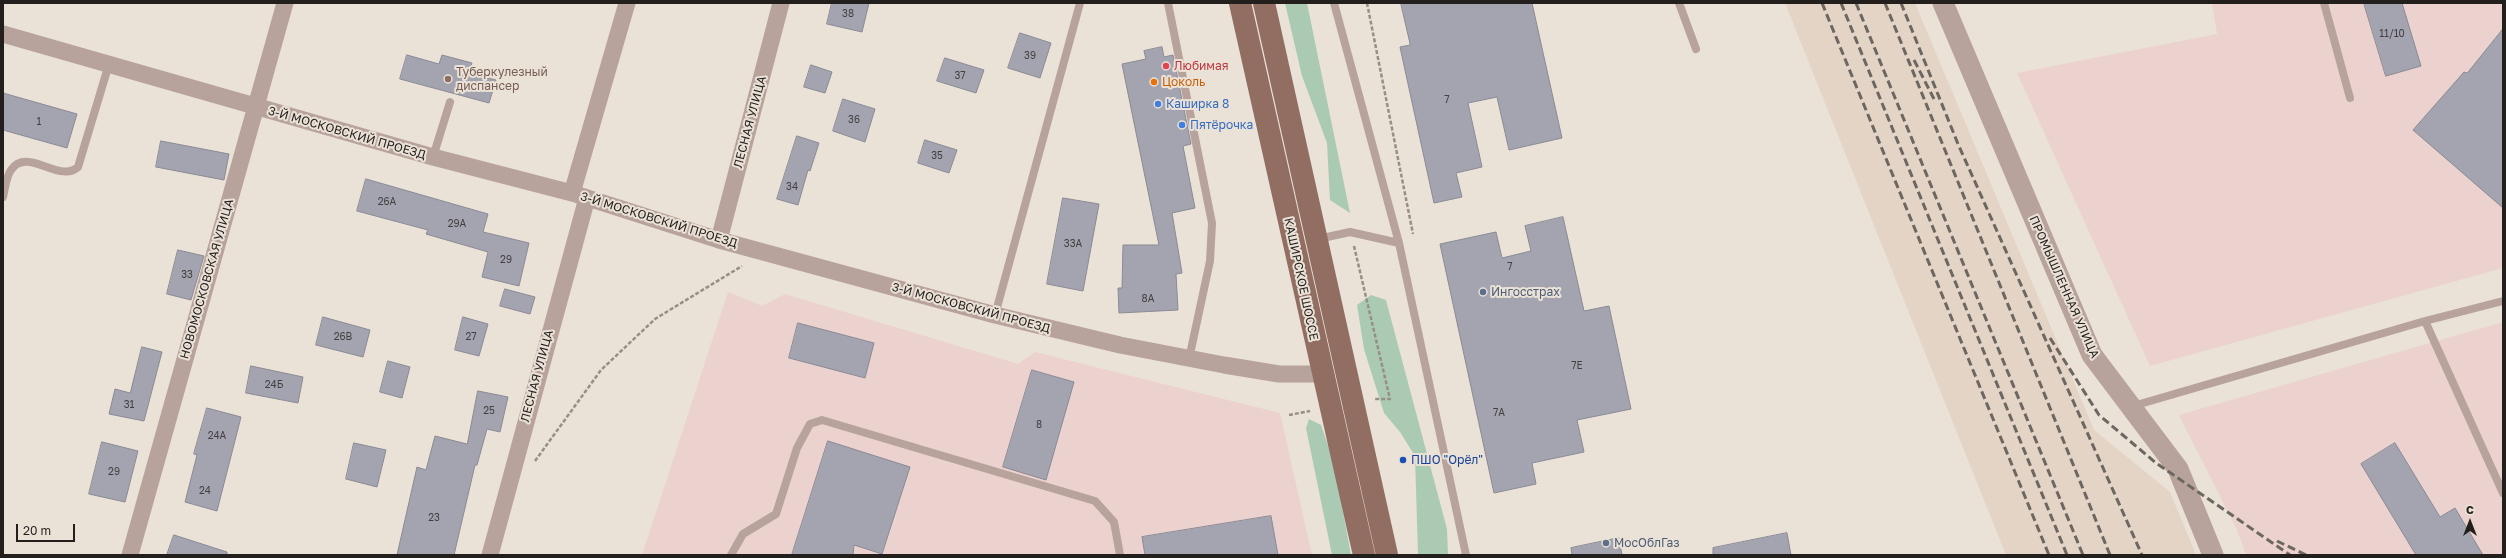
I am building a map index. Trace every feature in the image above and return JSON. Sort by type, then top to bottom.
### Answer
[{"type":"main road","name":"КАШИРСКОЕ ШОССЕ","points":[[1240,3],[1322,374],[1364,555]]},
{"type":"main road","name":"КАШИРСКОЕ ШОССЕ","points":[[1264,3],[1315,239],[1387,555]]},
{"type":"street","name":"НОВОМОСКОВСКАЯ УЛИЦА","points":[[130,555],[285,3]]},
{"type":"street","name":"ЛЕСНАЯ УЛИЦА","points":[[490,555],[627,3]]},
{"type":"street","name":"ЛЕСНАЯ УЛИЦА","points":[[719,240],[781,3]]},
{"type":"street","name":"ПРОМЫШЛЕННАЯ УЛИЦА","points":[[1943,3],[2092,355],[2178,469],[2213,555]]},
{"type":"street","name":"3-Й МОСКОВСКИЙ ПРОЕЗД","points":[[3,34],[433,157],[580,195],[719,240],[995,315],[1189,359],[1278,374],[1322,374]]},
{"type":"lane","points":[[995,315],[1080,3]]},
{"type":"lane","points":[[1168,3],[1209,200],[1213,232],[1210,262],[1189,359]]},
{"type":"lane","points":[[1334,3],[1399,243],[1466,555]]},
{"type":"lane","points":[[1678,3],[1696,49]]},
{"type":"lane","points":[[2324,3],[2350,98]]},
{"type":"lane","points":[[3,197],[11,170],[18,164],[33,163],[66,172],[74,170],[78,167],[109,64]]},
{"type":"lane","points":[[433,157],[450,102]]},
{"type":"lane","points":[[1315,239],[1350,232],[1399,243]]},
{"type":"lane","points":[[2132,407],[2425,321],[2503,302]]},
{"type":"lane","points":[[2425,321],[2503,493]]},
{"type":"lane","points":[[731,555],[743,534],[776,514],[797,448],[810,424],[822,420],[1095,501],[1114,522],[1120,555]]},
{"type":"path","points":[[1350,232],[1390,399],[1366,399]]},
{"type":"path","points":[[532,466],[601,370],[655,319],[764,252]]},
{"type":"path","points":[[1289,415],[1311,410]]},
{"type":"shaded area","points":[[1785,3],[1915,3],[2094,430],[2170,492],[2196,555],[2006,555]]},
{"type":"shaded area","points":[[2212,3],[2503,3],[2503,268],[2150,366],[2017,73],[2217,34]]},
{"type":"shaded area","points":[[728,292],[762,306],[785,294],[1018,364],[1035,352],[1280,413],[1312,555],[642,555]]},
{"type":"shaded area","points":[[2503,322],[2503,555],[2246,555],[2237,530],[2179,415]]},
{"type":"green space","points":[[1285,3],[1307,3],[1350,213],[1330,200],[1327,143],[1302,76]]},
{"type":"green space","points":[[1371,295],[1386,300],[1447,529],[1448,555],[1418,554],[1415,456],[1400,432],[1384,413],[1364,349],[1357,305]]},
{"type":"green space","points":[[1309,419],[1321,425],[1334,463],[1351,555],[1332,555],[1306,428]]},
{"type":"building","points":[[832,3],[869,3],[862,32],[827,24]]},
{"type":"building","points":[[1401,3],[1532,3],[1562,138],[1509,150],[1497,97],[1468,103],[1482,167],[1456,173],[1462,197],[1434,203],[1400,47],[1410,45]]},
{"type":"building","points":[[2364,3],[2402,3],[2421,66],[2386,76]]},
{"type":"building","points":[[2503,29],[2503,208],[2413,130],[2464,72],[2467,73]]},
{"type":"building","points":[[1020,33],[1051,43],[1040,78],[1008,68]]},
{"type":"building","name":"Каширка 8","points":[[1162,47],[1164,57],[1173,55],[1191,144],[1183,146],[1195,208],[1172,213],[1182,273],[1176,274],[1178,310],[1119,313],[1118,288],[1122,288],[1123,245],[1159,245],[1122,64],[1146,59],[1144,51]]},
{"type":"building","name":"Туберкулезный диспансер","points":[[407,55],[439,64],[442,55],[472,63],[469,73],[496,80],[489,103],[400,79]]},
{"type":"building","points":[[945,58],[984,70],[976,93],[937,81]]},
{"type":"building","points":[[811,65],[832,72],[825,93],[804,87]]},
{"type":"building","points":[[3,93],[77,114],[67,148],[3,130]]},
{"type":"building","points":[[843,99],[875,109],[865,142],[833,131]]},
{"type":"building","points":[[797,136],[819,143],[810,171],[808,170],[798,205],[777,199]]},
{"type":"building","points":[[925,140],[957,150],[949,173],[918,163]]},
{"type":"building","points":[[161,141],[229,154],[224,180],[156,167]]},
{"type":"building","points":[[366,179],[488,214],[483,232],[529,243],[519,286],[482,277],[488,252],[426,234],[428,230],[357,211]]},
{"type":"building","points":[[1063,198],[1099,204],[1083,291],[1047,284]]},
{"type":"building","points":[[1563,217],[1584,311],[1609,306],[1631,409],[1577,420],[1584,452],[1532,463],[1536,484],[1494,493],[1440,244],[1496,232],[1502,258],[1531,251],[1525,226]]},
{"type":"building","points":[[178,250],[204,256],[191,300],[167,294]]},
{"type":"building","points":[[505,289],[535,297],[530,314],[500,306]]},
{"type":"building","points":[[323,317],[370,330],[363,357],[316,345]]},
{"type":"building","points":[[463,317],[488,324],[479,356],[455,350]]},
{"type":"building","points":[[798,323],[874,343],[865,378],[789,358]]},
{"type":"building","points":[[142,347],[162,352],[144,421],[109,414],[115,389],[130,393]]},
{"type":"building","points":[[388,361],[410,367],[402,398],[380,392]]},
{"type":"building","points":[[251,366],[303,377],[298,403],[246,393]]},
{"type":"building","points":[[1032,370],[1074,382],[1046,480],[1003,467]]},
{"type":"building","points":[[478,391],[508,397],[500,432],[487,429],[477,465],[475,465],[454,555],[397,555],[417,467],[426,470],[435,436],[467,444]]},
{"type":"building","points":[[207,408],[241,417],[217,511],[185,502],[197,455],[194,454]]},
{"type":"building","points":[[828,441],[910,467],[882,554],[854,545],[853,555],[792,555]]},
{"type":"building","points":[[102,442],[138,451],[125,502],[89,494]]},
{"type":"building","points":[[354,443],[386,450],[377,487],[346,479]]},
{"type":"building","points":[[2395,443],[2440,517],[2455,508],[2483,555],[2416,555],[2361,464]]},
{"type":"building","points":[[1271,516],[1278,555],[1145,555],[1142,537]]},
{"type":"building","points":[[1787,533],[1791,555],[1713,555],[1713,548]]},
{"type":"building","points":[[174,535],[227,552],[227,555],[167,555]]},
{"type":"building","name":"МосОблГаз","points":[[1619,538],[1622,555],[1572,555],[1571,548]]},
{"type":"railway","points":[[1822,3],[2049,555]]},
{"type":"railway","points":[[1841,3],[2067,555]]},
{"type":"railway","points":[[1856,3],[2083,555]]},
{"type":"railway","points":[[1885,3],[2110,555]]},
{"type":"railway","points":[[1901,3],[1958,144],[2142,555]]},
{"type":"railway","points":[[1914,60],[1934,99]]},
{"type":"railway","points":[[2050,338],[2099,415],[2156,463],[2290,555]]},
{"type":"railway","points":[[2277,541],[2306,555]]},
{"type":"place","name":"Любимая","points":[[1166,66]]},
{"type":"place","name":"Туберкулезный диспансер","points":[[448,79]]},
{"type":"place","name":"Цоколь","points":[[1154,82]]},
{"type":"place","name":"Каширка 8","points":[[1158,104]]},
{"type":"place","name":"Пятёрочка","points":[[1182,125]]},
{"type":"place","name":"Ингосстрах","points":[[1483,292]]},
{"type":"place","name":"ПШО \"Орёл\"","points":[[1403,460]]},
{"type":"place","name":"МосОблГаз","points":[[1606,543]]}]
